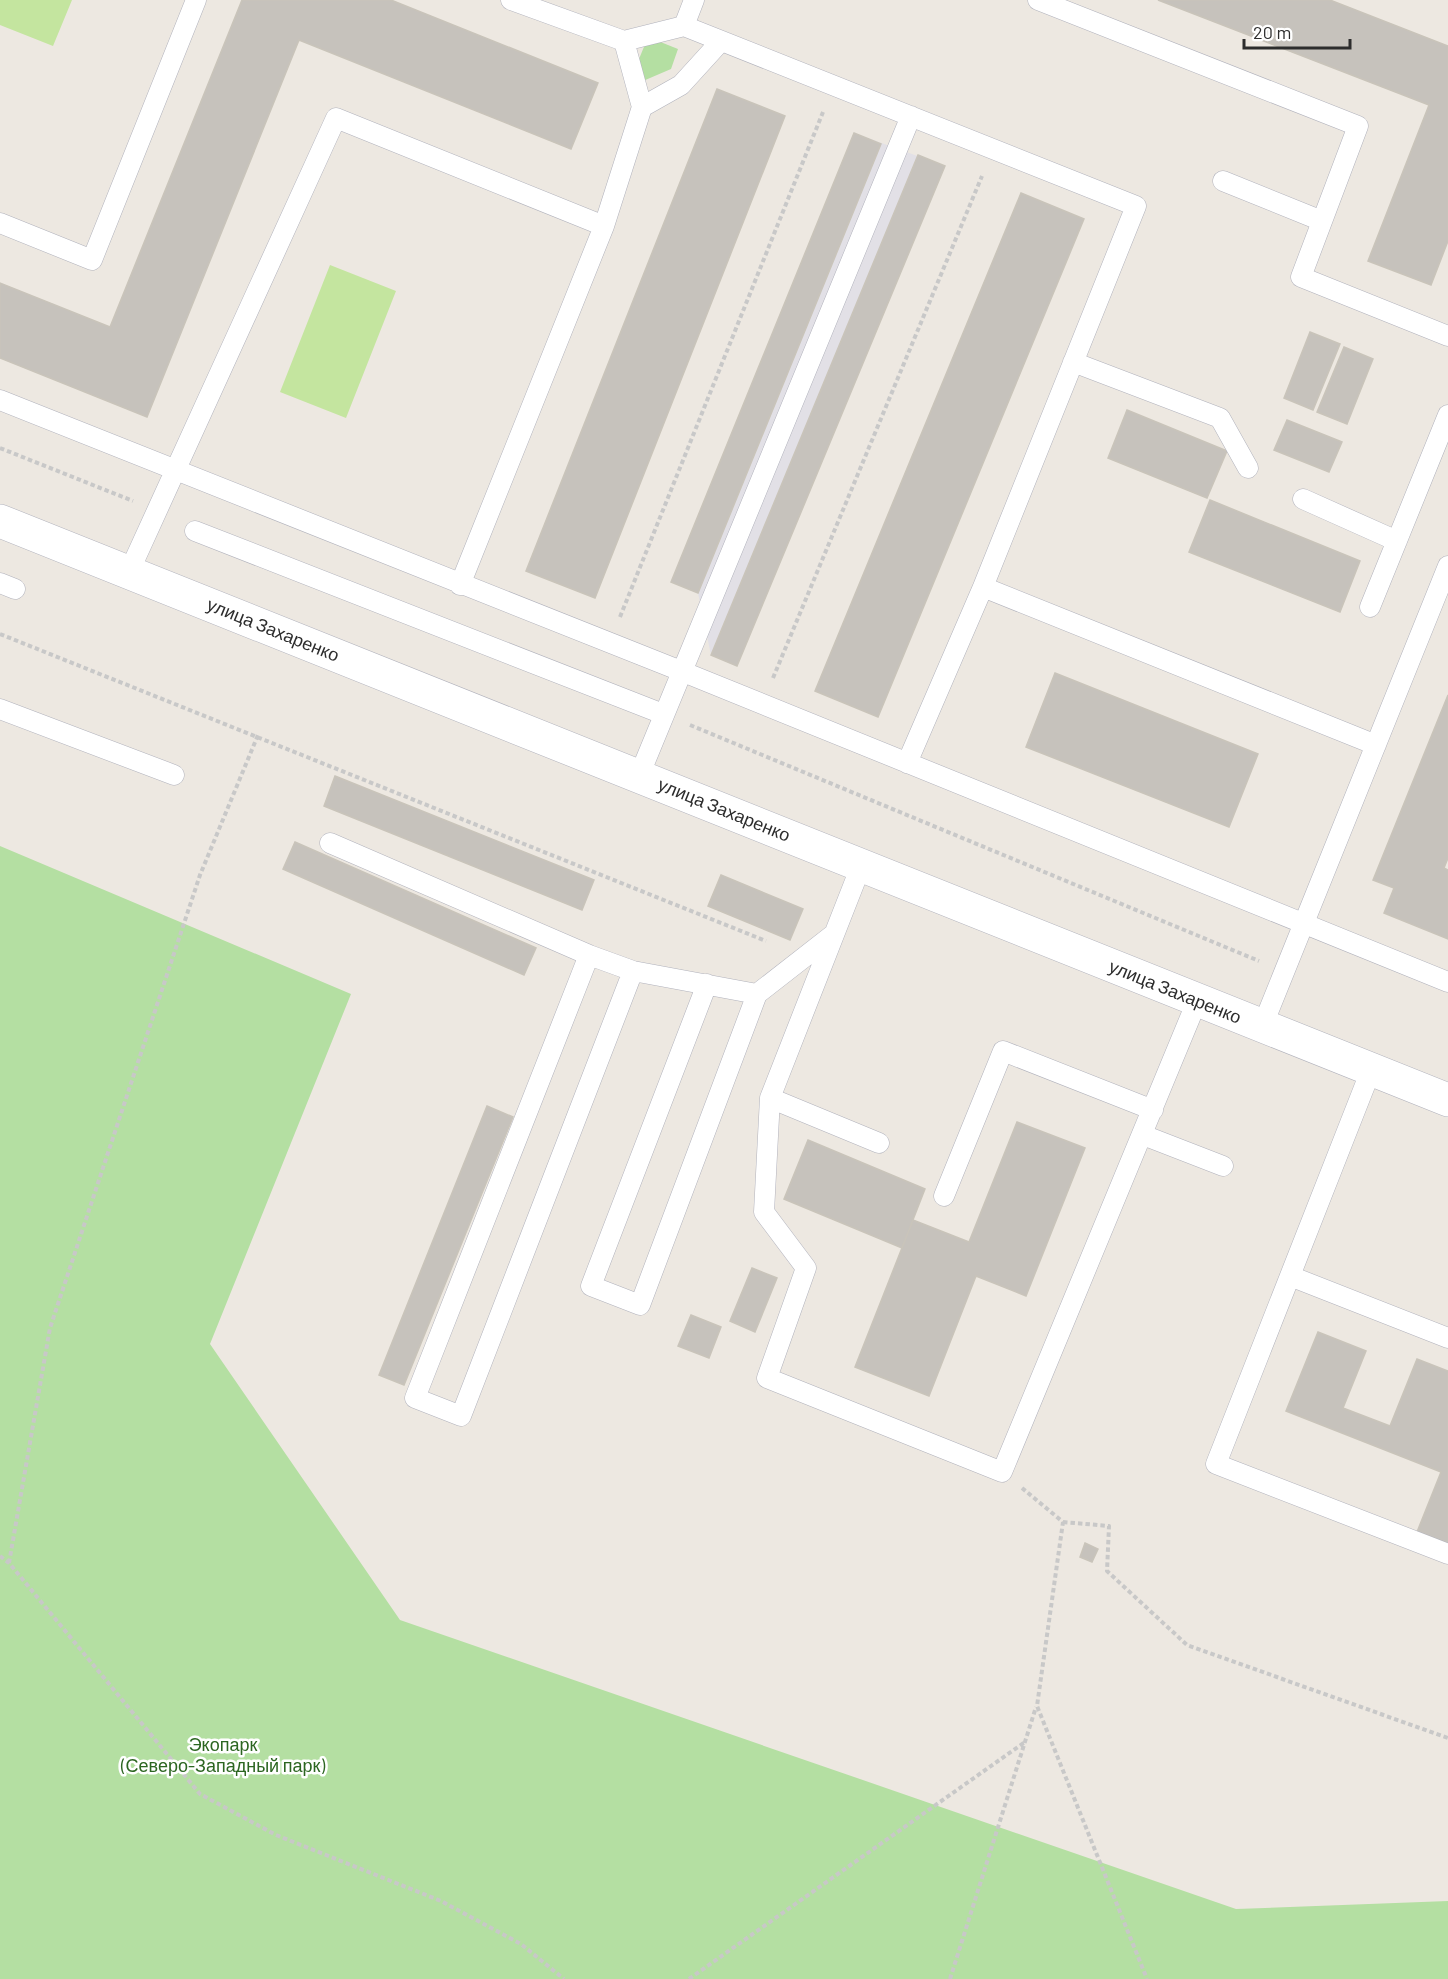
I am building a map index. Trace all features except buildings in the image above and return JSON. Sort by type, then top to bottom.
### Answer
[{"type":"street","name":"улица Захаренко","points":[[0,521],[1448,1100]]},
{"type":"lane","points":[[0,223],[92,260],[196,0]]},
{"type":"lane","points":[[511,0],[624,41],[684,26],[1136,206],[984,587],[907,763]]},
{"type":"lane","points":[[550,0],[564,19]]},
{"type":"lane","points":[[684,26],[694,0]]},
{"type":"lane","points":[[1038,0],[1358,126],[1300,278],[1448,336]]},
{"type":"lane","points":[[460,585],[604,226],[642,107],[624,41]]},
{"type":"lane","points":[[642,107],[681,85],[721,41]]},
{"type":"lane","points":[[639,776],[911,116]]},
{"type":"lane","points":[[129,573],[155,510],[336,118],[604,226]]},
{"type":"lane","points":[[1223,182],[1322,221]]},
{"type":"lane","points":[[1073,362],[1220,418],[1248,468]]},
{"type":"lane","points":[[0,400],[460,585],[681,671],[1305,922],[1448,982]]},
{"type":"lane","points":[[1370,607],[1448,415]]},
{"type":"lane","points":[[1303,499],[1397,541]]},
{"type":"lane","points":[[195,531],[663,714]]},
{"type":"lane","points":[[1262,1027],[1448,566]]},
{"type":"lane","points":[[984,587],[1377,745]]},
{"type":"lane","points":[[0,709],[174,775]]},
{"type":"lane","points":[[330,843],[590,955],[633,971],[757,994]]},
{"type":"lane","points":[[861,866],[770,1098],[764,1212],[806,1268],[767,1378],[1002,1472],[1154,1110],[1197,1001]]},
{"type":"lane","points":[[707,984],[591,1286],[640,1305],[757,994],[834,934]]},
{"type":"lane","points":[[590,955],[415,1398],[461,1416],[633,971]]},
{"type":"lane","points":[[944,1196],[1003,1051],[1154,1110]]},
{"type":"lane","points":[[1371,1070],[1216,1464],[1448,1554]]},
{"type":"lane","points":[[770,1098],[879,1143]]},
{"type":"lane","points":[[1143,1135],[1223,1166]]},
{"type":"lane","points":[[1290,1276],[1448,1338]]},
{"type":"path","points":[[610,643],[833,86]]},
{"type":"path","points":[[762,704],[993,150]]},
{"type":"path","points":[[0,448],[155,510]]},
{"type":"path","points":[[0,634],[258,735],[766,941]]},
{"type":"path","points":[[663,714],[1285,972]]},
{"type":"path","points":[[9,1563],[50,1328],[200,875],[258,735]]},
{"type":"path","points":[[1002,1472],[1063,1522],[1109,1527],[1107,1571],[1187,1645],[1448,1738]]},
{"type":"path","points":[[950,1979],[1037,1706],[1063,1522]]},
{"type":"path","points":[[0,1556],[9,1563],[201,1794],[276,1835],[441,1901],[521,1944],[564,1979]]},
{"type":"path","points":[[1037,1706],[1147,1979]]},
{"type":"path","points":[[689,1979],[1025,1742]]},
{"type":"shaded area","points":[[854,133],[945,166],[737,666],[711,655],[698,593],[671,582]]},
{"type":"green space","points":[[0,0],[72,0],[53,46],[0,25]]},
{"type":"green space","points":[[648,37],[678,49],[671,69],[643,81],[639,59]]},
{"type":"green space","points":[[330,265],[396,291],[346,418],[280,392]]},
{"type":"green space","name":"Экопарк (Северо-Западный парк)","points":[[0,846],[351,994],[210,1344],[400,1620],[1236,1909],[1448,1901],[1448,1979],[0,1979]]}]
